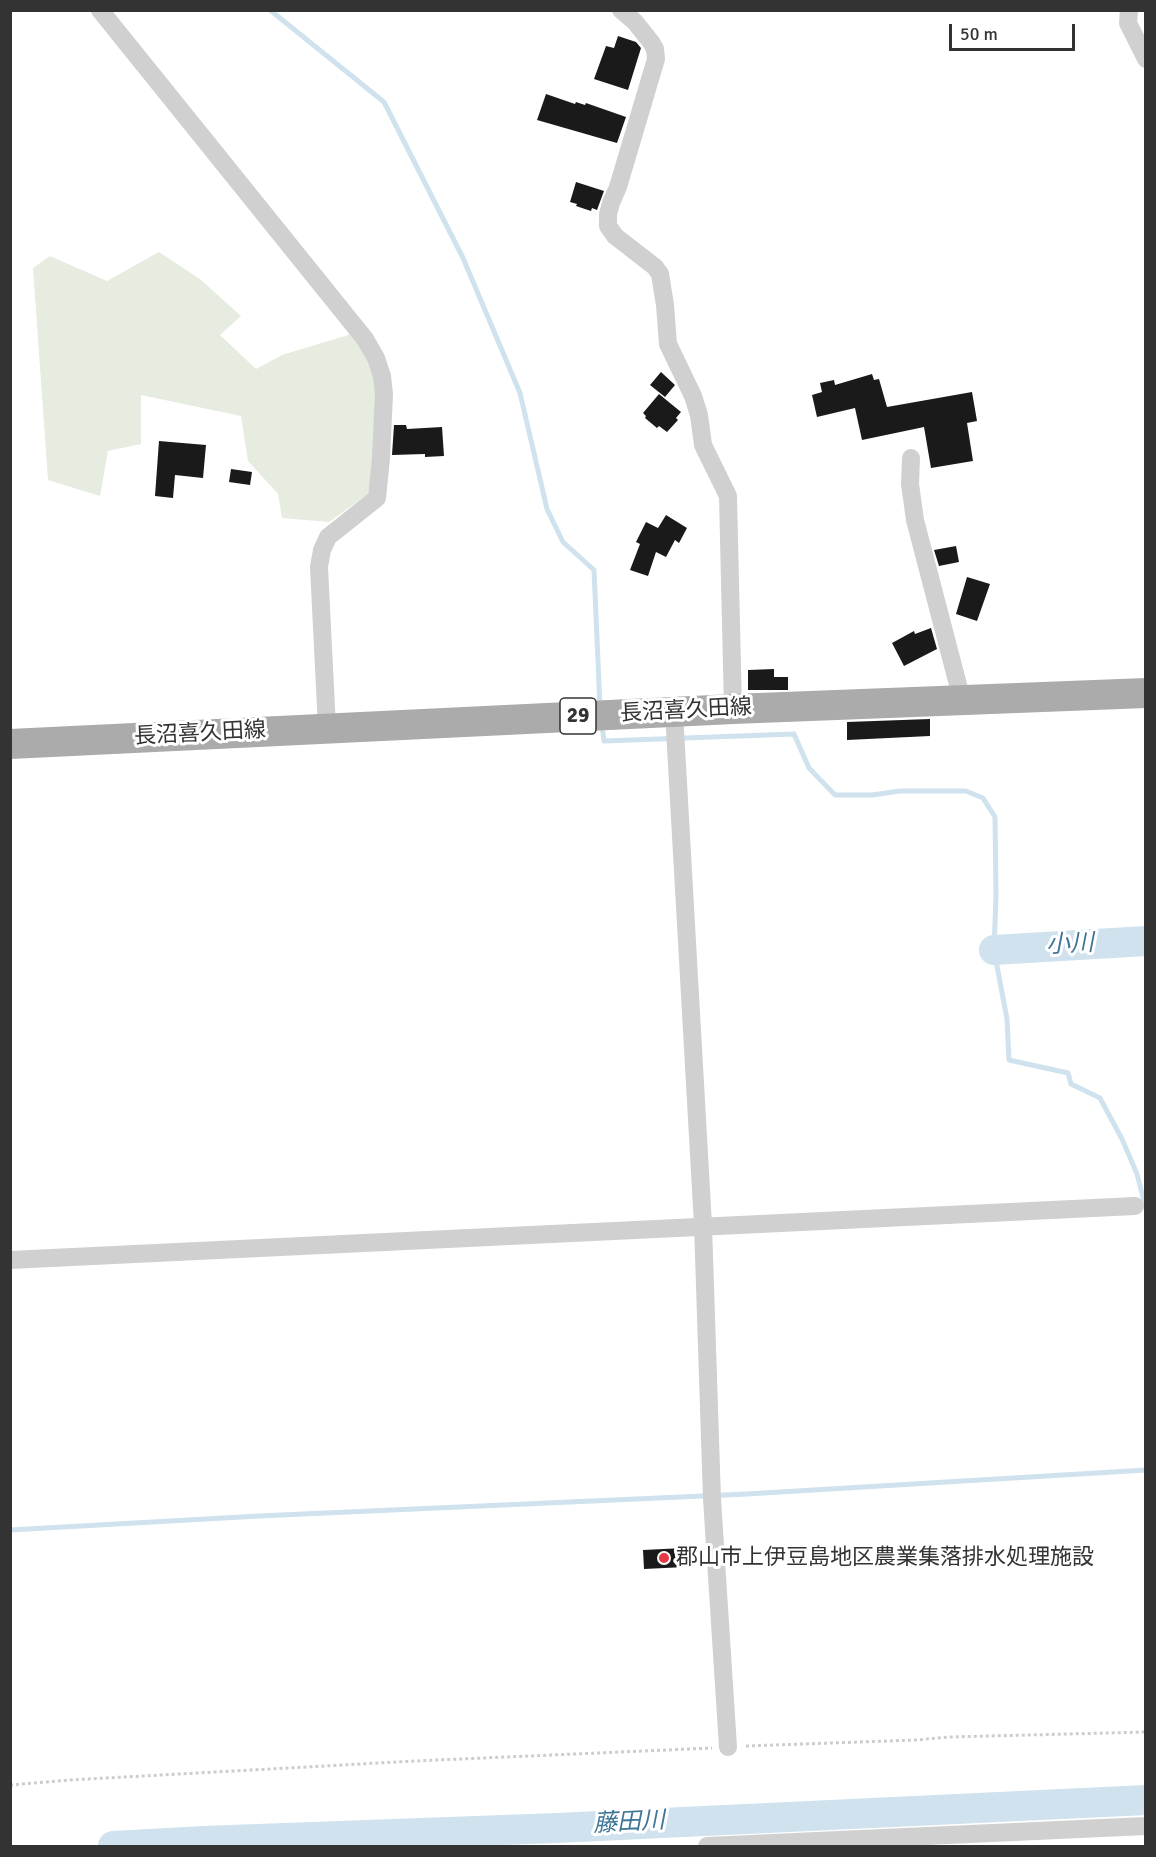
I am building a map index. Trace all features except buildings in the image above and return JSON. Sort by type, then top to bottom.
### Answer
[{"type":"main road","name":"長沼喜久田線","points":[[10,744],[733,709],[1146,693]]},
{"type":"street","points":[[100,10],[365,339],[376,358],[382,376],[384,394],[377,498],[328,537],[322,550],[319,567],[327,728]]},
{"type":"street","points":[[621,10],[636,22],[651,42],[655,49],[656,59],[618,187],[610,202],[608,226],[615,236],[655,267],[660,274],[668,344],[693,396],[704,445],[728,496],[733,709]]},
{"type":"street","points":[[1129,10],[1128,23],[1146,59]]},
{"type":"street","points":[[911,458],[910,484],[915,520],[962,700]]},
{"type":"street","points":[[674,712],[703,1225],[712,1499],[728,1747]]},
{"type":"street","points":[[10,1260],[1135,1206]]},
{"type":"street","points":[[707,1846],[1146,1826]]},
{"type":"path","points":[[10,1785],[415,1761],[950,1737],[1146,1732]]},
{"type":"shaded area","points":[[159,252],[200,279],[241,316],[220,335],[256,369],[282,355],[355,333],[374,369],[381,440],[368,494],[329,522],[282,518],[278,494],[248,461],[241,416],[141,395],[141,444],[108,451],[100,496],[48,480],[33,268],[50,256],[107,281]]},
{"type":"waterway","points":[[270,10],[384,102],[463,258],[520,393],[547,509],[563,542],[594,570],[600,707]]},
{"type":"waterway","points":[[602,725],[604,741],[794,734],[809,768],[835,795],[872,795],[900,791],[966,791],[983,798],[995,817],[994,950],[1007,1019],[1009,1060],[1068,1073],[1071,1084],[1100,1098],[1122,1139],[1137,1174],[1146,1209]]},
{"type":"waterway","name":"小川","points":[[994,950],[1146,941]]},
{"type":"waterway","points":[[10,1530],[259,1516],[747,1494],[1146,1470]]},
{"type":"waterway","name":"藤田川","points":[[113,1846],[1146,1800]]},
{"type":"place","name":"郡山市上伊豆島地区農業集落排水処理施設","points":[[664,1558]]}]
